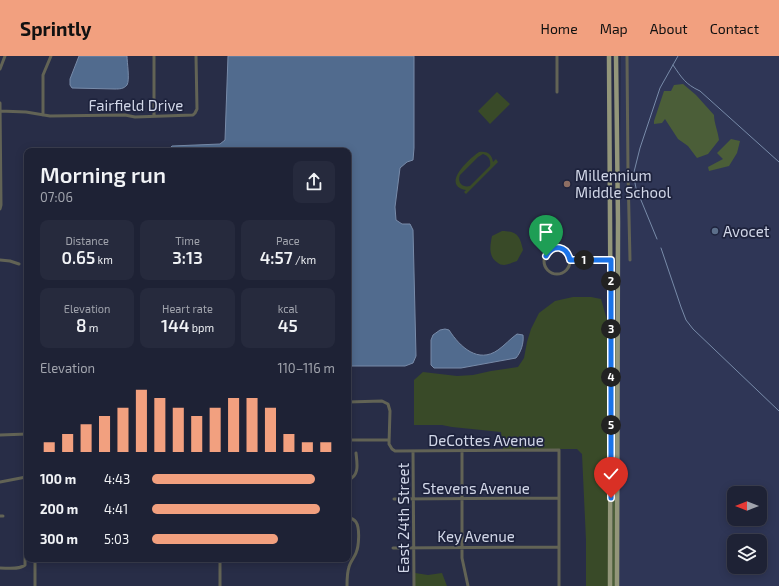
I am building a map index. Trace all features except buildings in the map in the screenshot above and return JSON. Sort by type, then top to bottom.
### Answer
[{"type":"main road","points":[[609,56],[611,260],[610,586]]},
{"type":"main road","points":[[616,56],[618,268],[616,586]]},
{"type":"street","points":[[0,69],[5,56]]},
{"type":"street","points":[[43,115],[44,75],[51,56]]},
{"type":"street","points":[[154,56],[154,116]]},
{"type":"street","name":"Fairfield Drive","points":[[0,112],[21,111],[43,115],[190,116],[193,115],[197,109],[196,56]]},
{"type":"street","points":[[557,56],[557,92]]},
{"type":"street","points":[[627,56],[630,260]]},
{"type":"street","points":[[0,103],[0,209]]},
{"type":"street","points":[[557,248],[566,252],[570,260],[569,266],[566,270],[557,273],[548,270],[545,261],[548,252],[557,248]]},
{"type":"street","points":[[0,260],[10,260],[19,264]]},
{"type":"street","points":[[570,260],[611,260]]},
{"type":"street","points":[[351,402],[382,401],[388,404],[390,411],[389,440],[351,440]]},
{"type":"street","points":[[0,435],[24,434]]},
{"type":"street","name":"DeCottes Avenue","points":[[389,440],[392,450],[398,451],[559,450],[559,498]]},
{"type":"street","points":[[462,450],[462,558],[468,586]]},
{"type":"street","name":"East 24th Street","points":[[413,451],[414,586]]},
{"type":"street","points":[[351,478],[356,473],[356,453]]},
{"type":"street","points":[[0,482],[24,477]]},
{"type":"street","points":[[559,498],[559,586]]},
{"type":"street","name":"Stevens Avenue","points":[[394,499],[559,498]]},
{"type":"street","points":[[347,586],[349,566],[356,554],[358,542],[358,526],[351,518]]},
{"type":"street","name":"Key Avenue","points":[[393,548],[559,546]]},
{"type":"street","points":[[0,568],[20,568],[25,565],[25,562]]},
{"type":"street","points":[[35,586],[36,562]]},
{"type":"street","points":[[220,562],[220,586]]},
{"type":"shaded area","points":[[79,56],[127,56],[127,85],[118,89],[72,88],[70,85],[70,79]]},
{"type":"shaded area","points":[[228,56],[414,56],[413,160],[407,162],[400,168],[395,207],[396,220],[402,224],[410,224],[413,230],[416,356],[413,363],[405,366],[351,366],[351,148],[170,148],[172,146],[220,144],[225,140]]},
{"type":"shaded area","points":[[621,56],[779,56],[779,586],[619,586],[619,263]]},
{"type":"shaded area","points":[[440,330],[449,330],[458,342],[470,352],[477,354],[491,354],[517,334],[523,335],[523,344],[516,358],[461,368],[434,368],[431,365],[431,340],[433,335]]},
{"type":"green space","points":[[683,84],[696,95],[714,115],[719,140],[708,154],[697,158],[688,146],[678,139],[665,119],[662,123],[654,124],[664,91],[671,91],[674,85]]},
{"type":"green space","points":[[497,92],[510,104],[490,124],[478,111]]},
{"type":"green space","points":[[731,139],[740,141],[737,153],[729,166],[709,171],[708,167],[723,159],[717,153]]},
{"type":"green space","points":[[479,152],[484,152],[492,157],[493,162],[496,159],[498,162],[466,194],[464,192],[466,190],[459,187],[456,183],[456,177],[464,165]],"holes":[[[483,154],[489,158],[490,166],[470,186],[461,184],[459,180],[460,175]]]},
{"type":"green space","points":[[502,231],[512,232],[515,234],[521,242],[523,250],[517,261],[507,265],[499,264],[495,261],[490,251],[492,236]]},
{"type":"green space","points":[[573,297],[591,297],[601,299],[609,327],[608,586],[586,586],[586,540],[582,454],[577,449],[503,449],[501,432],[442,425],[414,425],[414,380],[423,372],[457,376],[473,375],[518,367],[524,358],[531,329],[539,313],[555,301]]},
{"type":"green space","points":[[616,327],[615,586],[612,586],[613,330]]},
{"type":"green space","points":[[415,573],[428,575],[442,573],[447,586],[415,586]]},
{"type":"waterway","points":[[634,172],[640,148],[660,88],[678,56]]},
{"type":"waterway","points":[[673,65],[687,83],[700,91],[779,162]]},
{"type":"waterway","points":[[634,178],[636,188],[657,239]]},
{"type":"waterway","points":[[661,248],[686,320],[693,329],[779,411]]},
{"type":"place","name":"Millennium Middle School","points":[[567,184]]},
{"type":"place","name":"Avocet","points":[[715,231]]},
{"type":"route","points":[[546,256],[550,250],[557,248],[566,252],[570,260],[611,260],[611,498]]}]
